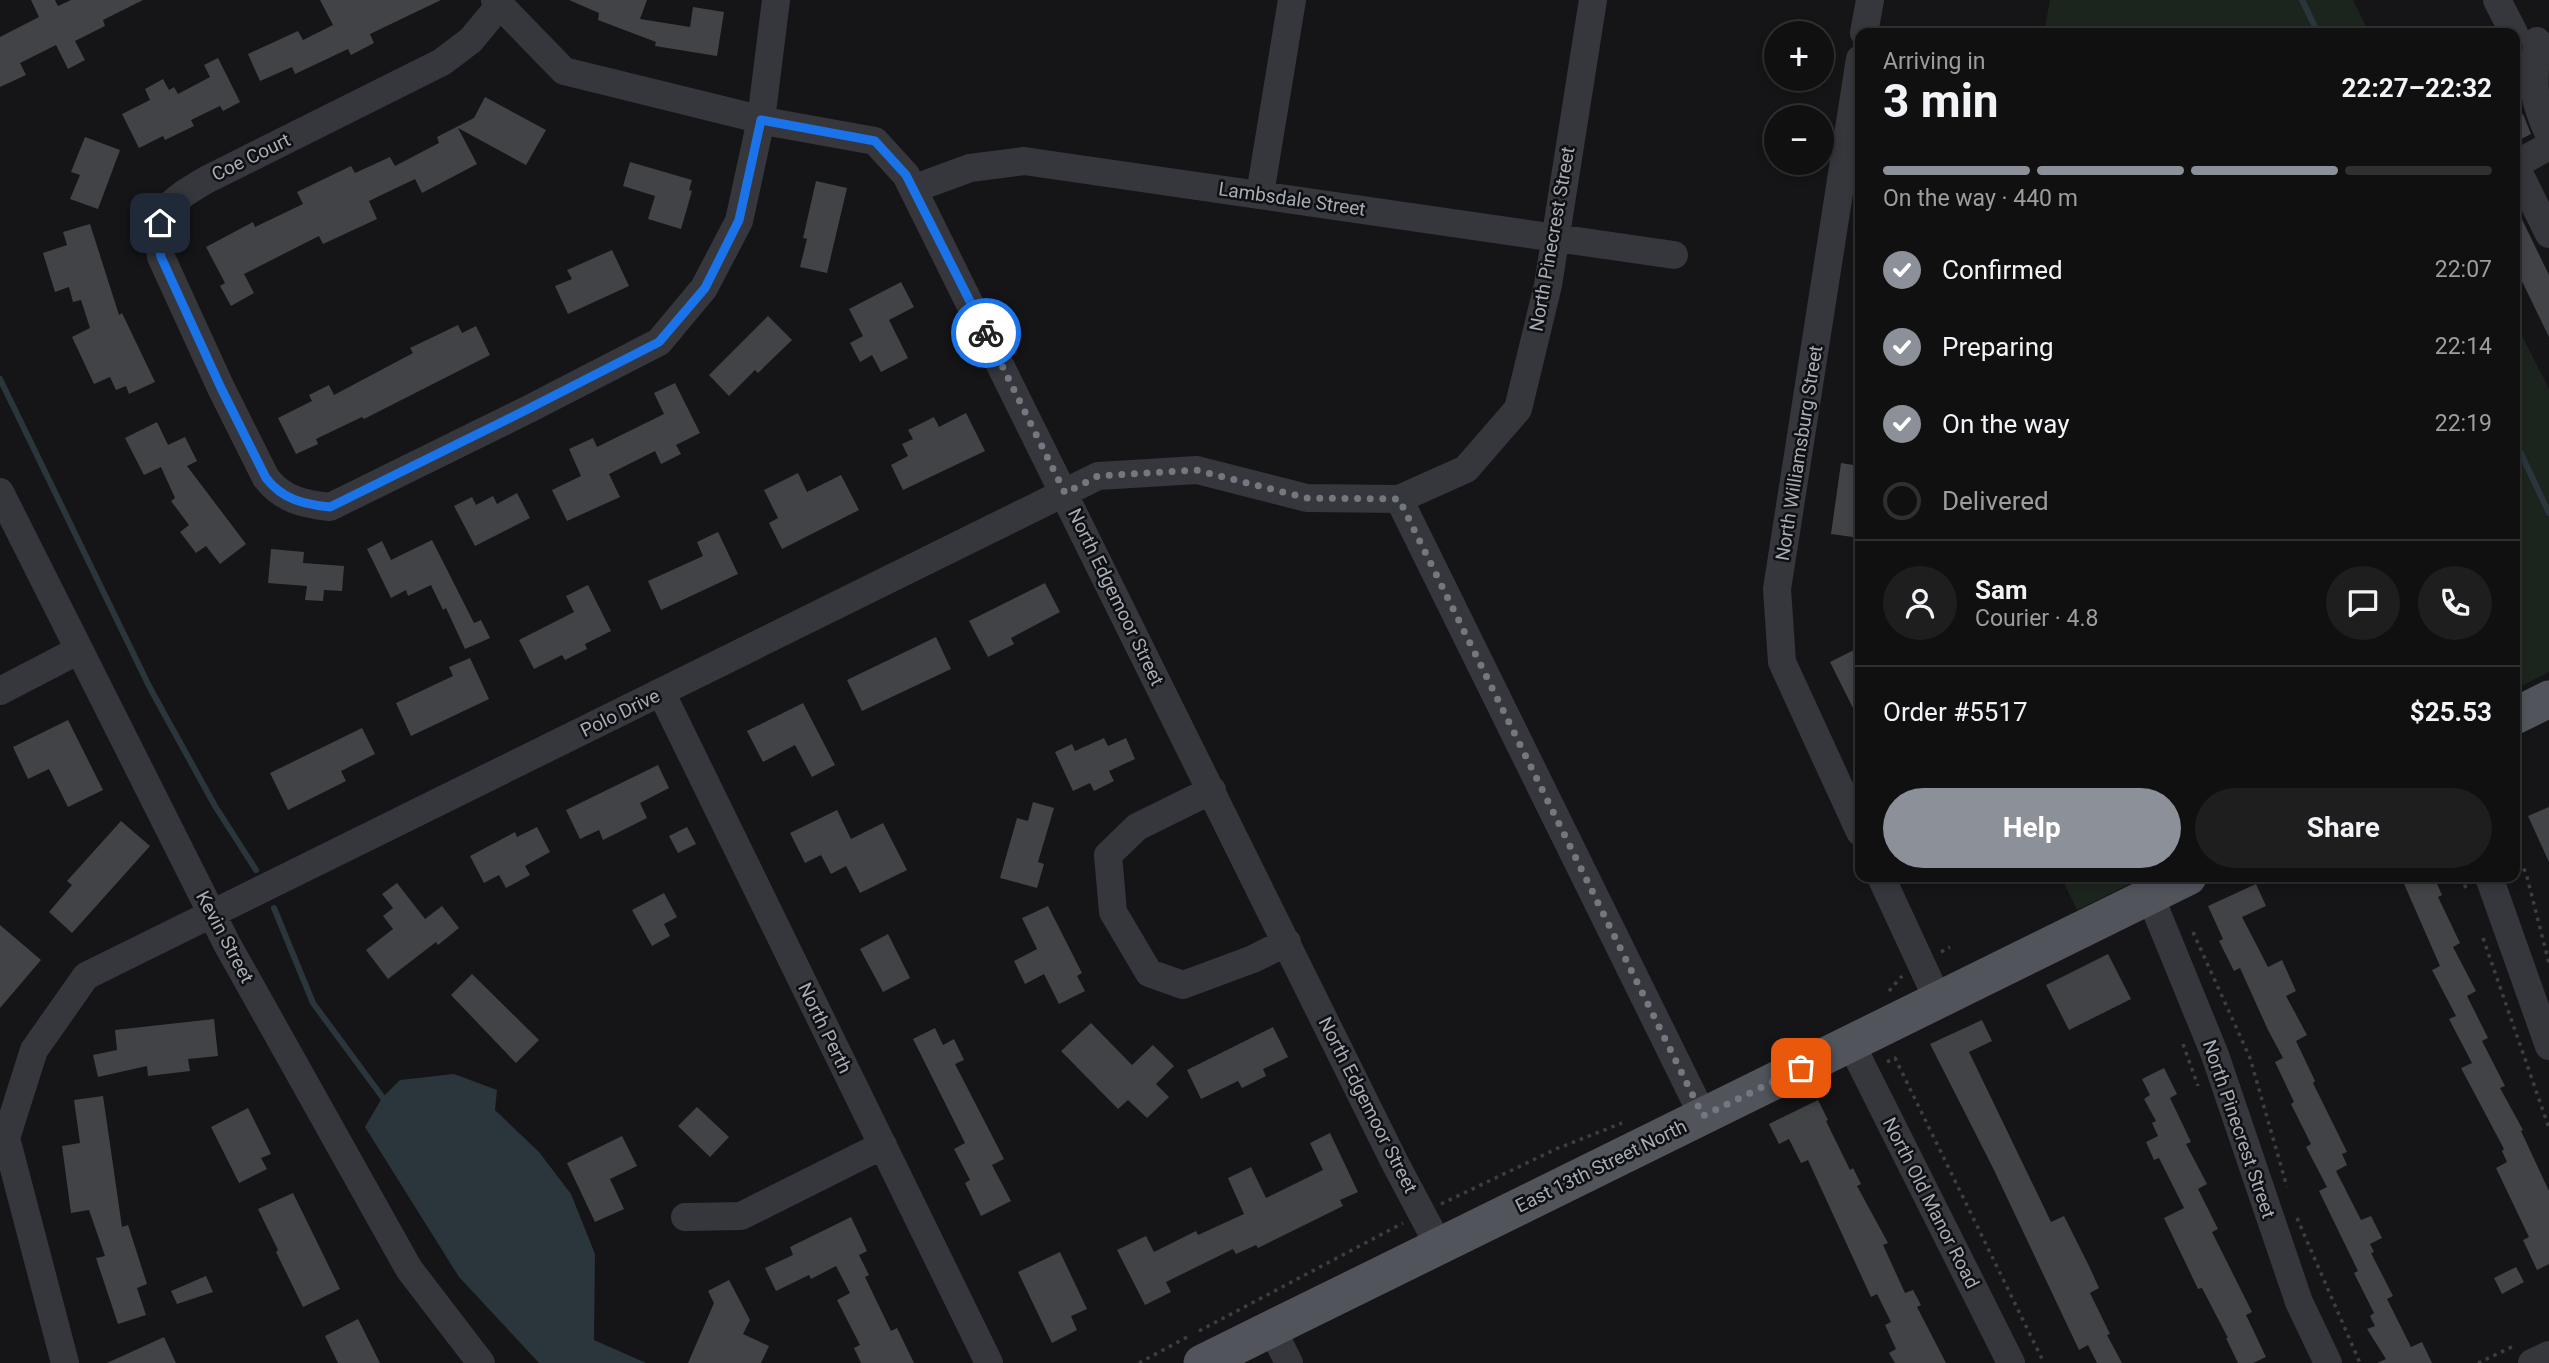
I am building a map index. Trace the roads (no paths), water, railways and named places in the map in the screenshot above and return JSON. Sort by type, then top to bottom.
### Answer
[{"type":"main road","points":[[2520,714],[2549,699]]},
{"type":"main road","name":"East 13th Street North","points":[[1202,1363],[2178,882]]},
{"type":"street","name":"Coe Court","points":[[497,3],[471,40],[442,62],[205,180],[168,207],[160,223],[158,239],[161,257],[266,478],[274,489],[305,504],[330,507],[659,342],[705,288],[739,220],[761,120],[776,0]]},
{"type":"street","points":[[1260,194],[1292,0]]},
{"type":"street","name":"North Pinecrest Street","points":[[1399,499],[1466,469],[1518,410],[1548,285],[1594,0]]},
{"type":"street","points":[[1865,28],[1870,0]]},
{"type":"street","points":[[2497,0],[2528,37],[2536,106],[2549,134]]},
{"type":"street","name":"North Edgemoor Street","points":[[497,3],[564,71],[761,120],[875,141],[906,175],[1439,1246]]},
{"type":"street","name":"North Williamsburg Street","points":[[1855,91],[1777,589],[1782,662],[1855,821]]},
{"type":"street","points":[[2520,166],[2522,161],[2549,146]]},
{"type":"street","name":"Lambsdale Street","points":[[913,189],[970,168],[1024,161],[1674,255]]},
{"type":"street","points":[[2520,175],[2549,234]]},
{"type":"street","name":"Polo Drive","points":[[65,1363],[10,1199],[6,1138],[34,1049],[86,976],[1098,476],[1196,470],[1307,498],[1399,499]]},
{"type":"street","name":"Kevin Street","points":[[0,492],[212,913],[409,1269],[481,1363]]},
{"type":"street","points":[[1399,499],[1703,1116]]},
{"type":"street","points":[[0,691],[79,650]]},
{"type":"street","name":"North Perth","points":[[661,692],[989,1363]]},
{"type":"street","points":[[1212,790],[1137,827],[1108,855],[1113,912],[1149,973],[1183,985],[1253,959],[1287,942]]},
{"type":"street","points":[[1883,882],[1938,1000]]},
{"type":"street","points":[[2478,883],[2549,1046]]},
{"type":"street","name":"North Pinecrest Street","points":[[2150,896],[2215,1055],[2299,1302],[2328,1363]]},
{"type":"street","name":"North Old Manor Road","points":[[1851,1044],[2011,1363]]},
{"type":"street","points":[[685,1217],[741,1216],[883,1145]]},
{"type":"street","points":[[1272,1329],[1289,1363]]},
{"type":"street","points":[[2532,1363],[2549,1355]]},
{"type":"waterway","points":[[2302,0],[2316,28]]},
{"type":"waterway","points":[[0,379],[150,688],[215,806],[256,870]]},
{"type":"waterway","points":[[2520,452],[2549,513]]},
{"type":"waterway","points":[[274,908],[313,1003],[386,1102]]}]
